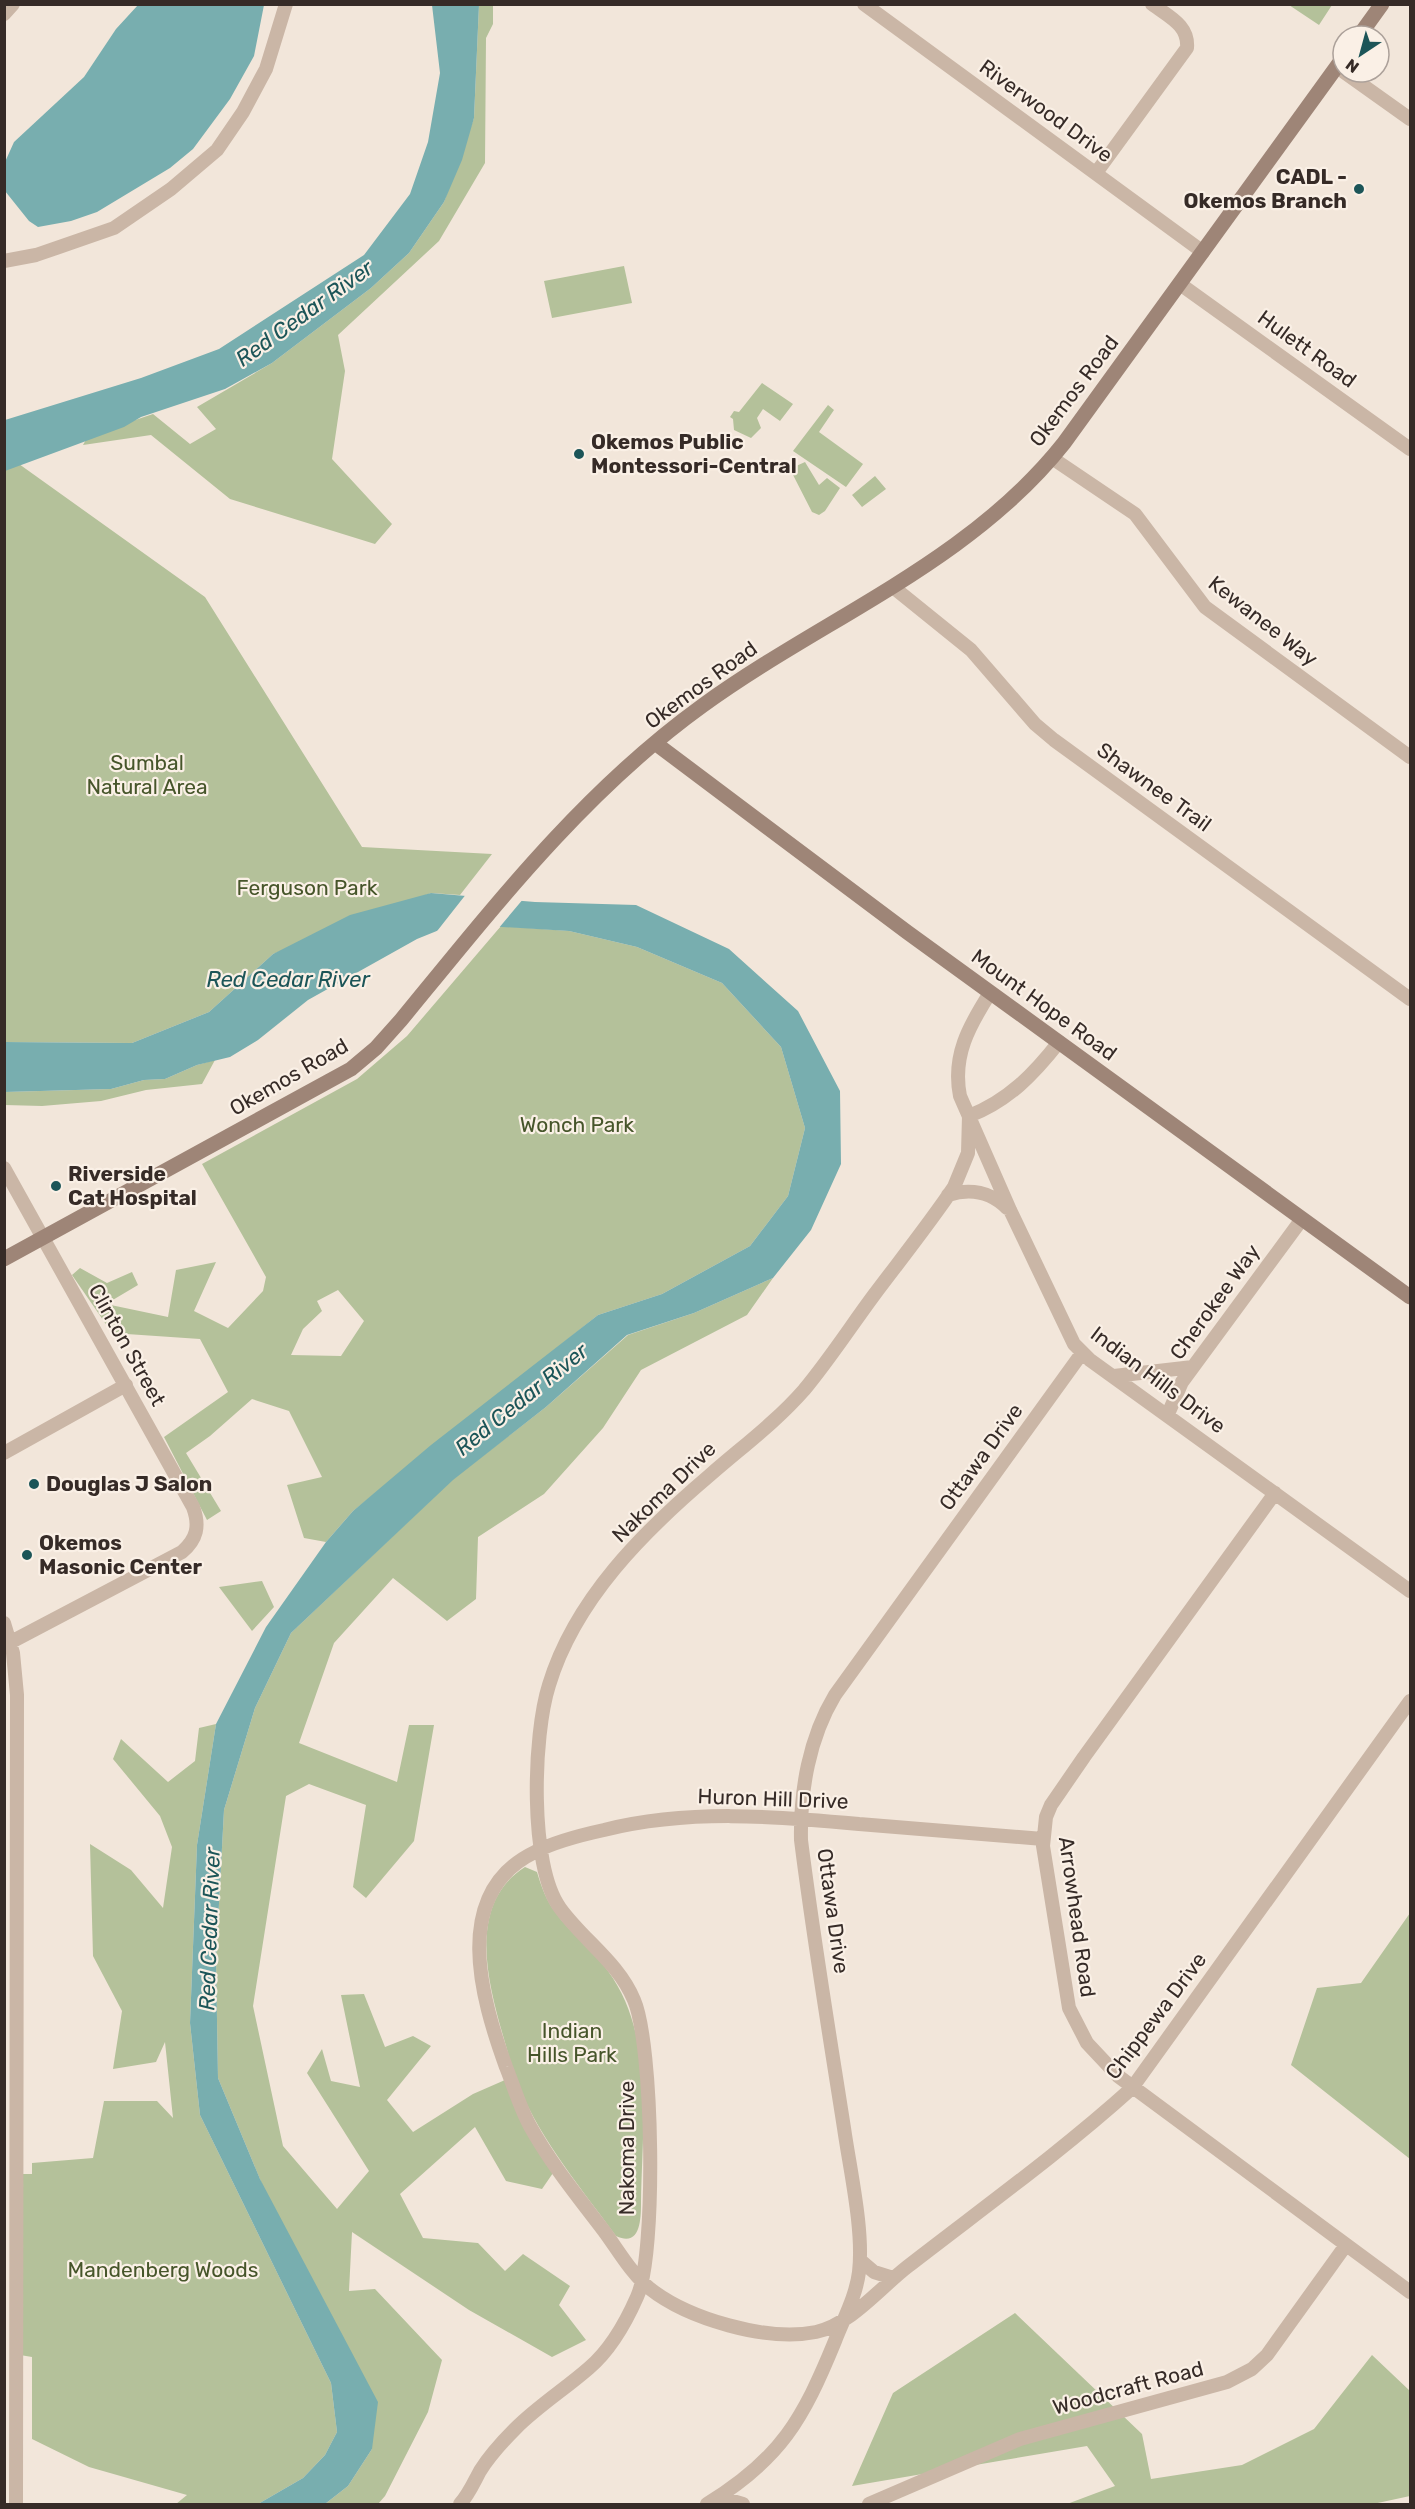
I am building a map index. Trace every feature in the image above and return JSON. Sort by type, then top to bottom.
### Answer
[{"type":"main road","points":[[1368,24],[1382,4]]},
{"type":"main road","name":"Okemos Road","points":[[4,1259],[351,1069],[376,1048],[401,1020],[512,887],[580,811],[656,743],[755,668],[893,587],[987,522],[1025,488],[1052,458],[1331,82]]},
{"type":"main road","name":"Mount Hope Road","points":[[656,743],[990,993],[1410,1297]]},
{"type":"street","points":[[4,14],[13,4]]},
{"type":"street","points":[[4,261],[47,252],[114,228],[171,189],[217,150],[243,112],[266,69],[286,4]]},
{"type":"street","name":"Riverwood Drive","points":[[864,4],[1203,252]]},
{"type":"street","points":[[1096,173],[1184,55],[1188,39],[1180,24],[1152,4]]},
{"type":"street","points":[[1364,84],[1410,120]]},
{"type":"street","name":"Hulett Road","points":[[1180,284],[1410,449]]},
{"type":"street","name":"Kewanee Way","points":[[1052,458],[1135,514],[1205,607],[1410,756]]},
{"type":"street","name":"Shawnee Trail","points":[[893,587],[971,650],[1035,724],[1054,740],[1410,999]]},
{"type":"street","name":"Indian Hills Drive","points":[[990,993],[969,1028],[960,1052],[959,1087],[969,1116],[1010,1210],[1068,1334],[1082,1353],[1410,1591]]},
{"type":"street","points":[[969,1116],[994,1105],[1012,1093],[1059,1042]]},
{"type":"street","name":"Nakoma Drive","points":[[460,2505],[490,2457],[518,2426],[549,2398],[587,2370],[605,2351],[637,2298],[642,2281],[648,2235],[647,2066],[640,2014],[621,1974],[557,1904],[544,1873],[536,1776],[540,1723],[549,1684],[575,1626],[593,1598],[639,1540],[804,1390],[948,1195],[968,1153],[969,1116]]},
{"type":"street","name":"Clinton Street","points":[[4,1168],[193,1507],[197,1527],[190,1545],[137,1578],[11,1642]]},
{"type":"street","points":[[948,1195],[977,1192],[995,1198],[1010,1210]]},
{"type":"street","name":"Cherokee Way","points":[[1168,1414],[1178,1390],[1193,1366],[1302,1219]]},
{"type":"street","name":"Ottawa Drive","points":[[713,2501],[746,2480],[765,2462],[796,2424],[813,2395],[844,2319],[856,2287],[860,2260],[854,2194],[804,1865],[801,1819],[810,1757],[820,1725],[834,1695],[1082,1353]]},
{"type":"street","points":[[1114,1376],[1193,1366]]},
{"type":"street","points":[[4,1453],[126,1385]]},
{"type":"street","name":"Arrowhead Road","points":[[1275,1493],[1051,1805],[1042,1839],[1069,2008],[1080,2032],[1095,2053],[1132,2088],[1410,2292]]},
{"type":"street","points":[[4,1623],[11,1642],[17,1705],[10,1976],[9,2440],[16,2505]]},
{"type":"street","name":"Chippewa Drive","points":[[844,2319],[893,2278],[1081,2134],[1132,2088],[1410,1701]]},
{"type":"street","name":"Huron Hill Drive","points":[[844,2319],[825,2329],[809,2333],[739,2330],[712,2320],[661,2295],[642,2281],[578,2196],[530,2126],[489,2014],[480,1958],[482,1915],[490,1895],[500,1880],[522,1859],[542,1849],[600,1831],[668,1818],[739,1814],[1042,1839]]},
{"type":"street","name":"Woodcraft Road","points":[[869,2505],[1020,2439],[1227,2382],[1244,2375],[1267,2355],[1346,2245]]},
{"type":"street","points":[[860,2260],[874,2272],[893,2278]]},
{"type":"street","points":[[713,2501],[743,2505]]},
{"type":"green space","points":[[1332,4],[1319,25],[1289,5]]},
{"type":"green space","points":[[479,5],[493,5],[493,24],[486,38],[485,163],[439,241],[338,335],[345,371],[332,459],[392,524],[375,544],[230,499],[151,435],[83,445],[88,436],[153,414],[190,444],[216,429],[197,407],[272,363],[371,288],[409,253],[444,202],[474,118]]},
{"type":"green space","points":[[624,266],[632,303],[552,318],[544,281]]},
{"type":"green space","points":[[762,383],[793,404],[780,421],[763,409],[757,418],[761,428],[751,438],[734,430],[733,419],[730,417],[734,411],[739,412]]},
{"type":"green space","points":[[828,405],[834,410],[819,432],[863,464],[846,487],[793,451]]},
{"type":"green space","points":[[805,462],[819,485],[827,478],[840,488],[825,511],[819,515],[812,512],[792,473],[794,467]]},
{"type":"green space","name":"Sumbal Natural Area","points":[[19,464],[205,597],[362,847],[492,854],[460,895],[431,893],[273,954],[209,1012],[132,1043],[5,1042],[4,471]]},
{"type":"green space","points":[[875,476],[886,489],[862,507],[852,495]]},
{"type":"green space","name":"Wonch Park","points":[[501,926],[569,931],[637,947],[722,983],[781,1047],[805,1128],[788,1196],[750,1246],[662,1294],[598,1315],[353,1511],[326,1542],[304,1538],[287,1485],[322,1477],[289,1411],[252,1399],[210,1436],[186,1453],[221,1511],[207,1520],[164,1437],[228,1392],[200,1339],[112,1333],[72,1275],[80,1268],[107,1283],[132,1272],[138,1285],[106,1304],[168,1317],[176,1270],[216,1262],[194,1311],[228,1328],[263,1291],[266,1277],[202,1164],[357,1079],[407,1036]],"holes":[[[338,1290],[364,1321],[341,1356],[291,1355],[303,1329],[322,1311],[317,1301]]]},
{"type":"green space","points":[[215,1060],[202,1084],[146,1090],[101,1101],[42,1106],[5,1105],[5,1092],[111,1089],[144,1080],[165,1079]]},
{"type":"green space","points":[[773,1278],[747,1315],[641,1370],[603,1428],[544,1494],[478,1537],[476,1599],[447,1621],[393,1578],[334,1643],[299,1743],[397,1782],[409,1725],[434,1725],[414,1841],[366,1898],[353,1887],[366,1805],[309,1784],[286,1796],[253,2006],[283,2146],[337,2209],[369,2171],[307,2073],[322,2049],[331,2081],[360,2087],[341,1995],[364,1994],[385,2047],[413,2036],[431,2046],[387,2100],[413,2132],[473,2094],[505,2080],[553,2173],[542,2189],[506,2181],[475,2127],[400,2194],[423,2238],[478,2243],[505,2271],[523,2254],[570,2286],[559,2305],[586,2340],[552,2357],[469,2310],[352,2232],[349,2291],[375,2289],[442,2360],[428,2412],[385,2496],[378,2504],[325,2504],[348,2486],[372,2449],[218,2078],[216,1960],[224,1810],[255,1708],[291,1633],[453,1479],[546,1407],[628,1335],[694,1313]]},
{"type":"green space","points":[[262,1581],[274,1607],[252,1631],[219,1587]]},
{"type":"green space","name":"Mandenberg Woods","points":[[216,1724],[197,1845],[190,2023],[200,2115],[331,2383],[337,2432],[325,2455],[303,2478],[258,2504],[176,2504],[187,2495],[89,2467],[32,2439],[32,2357],[20,2355],[20,2174],[32,2174],[32,2163],[93,2158],[104,2101],[157,2101],[173,2118],[165,2042],[156,2062],[113,2069],[122,2011],[93,1956],[90,1844],[131,1870],[163,1908],[172,1847],[160,1816],[113,1759],[121,1739],[168,1782],[195,1761],[199,1728]]},
{"type":"green space","name":"Indian Hills Park","points":[[525,1867],[537,1872],[553,1909],[608,1971],[623,1996],[633,2024],[639,2052],[643,2113],[641,2216],[638,2230],[630,2238],[624,2239],[616,2236],[563,2165],[528,2107],[511,2063],[492,1994],[486,1946],[488,1923],[495,1902],[507,1883]]},
{"type":"green space","points":[[1410,1913],[1410,2159],[1291,2065],[1317,1988],[1361,1983]]},
{"type":"green space","points":[[1015,2313],[1142,2434],[1151,2479],[1242,2465],[1314,2429],[1372,2355],[1410,2391],[1410,2496],[1373,2504],[1067,2504],[1115,2486],[1087,2446],[852,2486],[893,2393]]},
{"type":"water","points":[[138,5],[264,5],[254,56],[230,99],[193,149],[170,168],[97,212],[71,221],[38,227],[29,221],[5,191],[5,162],[14,142],[84,77],[116,29]]},
{"type":"water","points":[[432,5],[479,5],[474,118],[462,160],[444,202],[409,253],[371,288],[272,363],[225,389],[141,417],[124,427],[5,471],[5,420],[141,378],[219,349],[364,255],[410,194],[428,142],[440,73]]},
{"type":"water","name":"Red Cedar River","points":[[431,893],[535,902],[636,905],[729,949],[798,1011],[840,1091],[841,1164],[811,1230],[773,1278],[694,1313],[627,1335],[546,1407],[453,1480],[291,1633],[255,1708],[224,1810],[216,1960],[218,2078],[260,2179],[378,2402],[372,2449],[348,2486],[325,2504],[258,2504],[303,2478],[325,2455],[337,2432],[331,2383],[200,2115],[190,2023],[197,1845],[216,1724],[266,1627],[326,1542],[353,1511],[431,1445],[598,1315],[662,1294],[750,1246],[788,1196],[805,1128],[781,1047],[722,983],[637,947],[569,931],[454,924],[417,939],[308,1000],[258,1040],[230,1057],[197,1065],[165,1079],[144,1080],[111,1089],[5,1092],[4,1042],[132,1043],[209,1012],[273,954],[350,915]]},
{"type":"pier","points":[[467,893],[524,898],[498,929],[454,927],[434,935]]},
{"type":"place","name":"CADL - Okemos Branch","points":[[1359,189]]},
{"type":"place","name":"Okemos Public Montessori-Central","points":[[579,454]]},
{"type":"place","name":"Riverside Cat Hospital","points":[[56,1186]]},
{"type":"place","name":"Douglas J Salon","points":[[34,1484]]},
{"type":"place","name":"Okemos Masonic Center","points":[[27,1555]]},
{"type":"park label","name":"Ferguson Park","points":[[307,888]]}]
